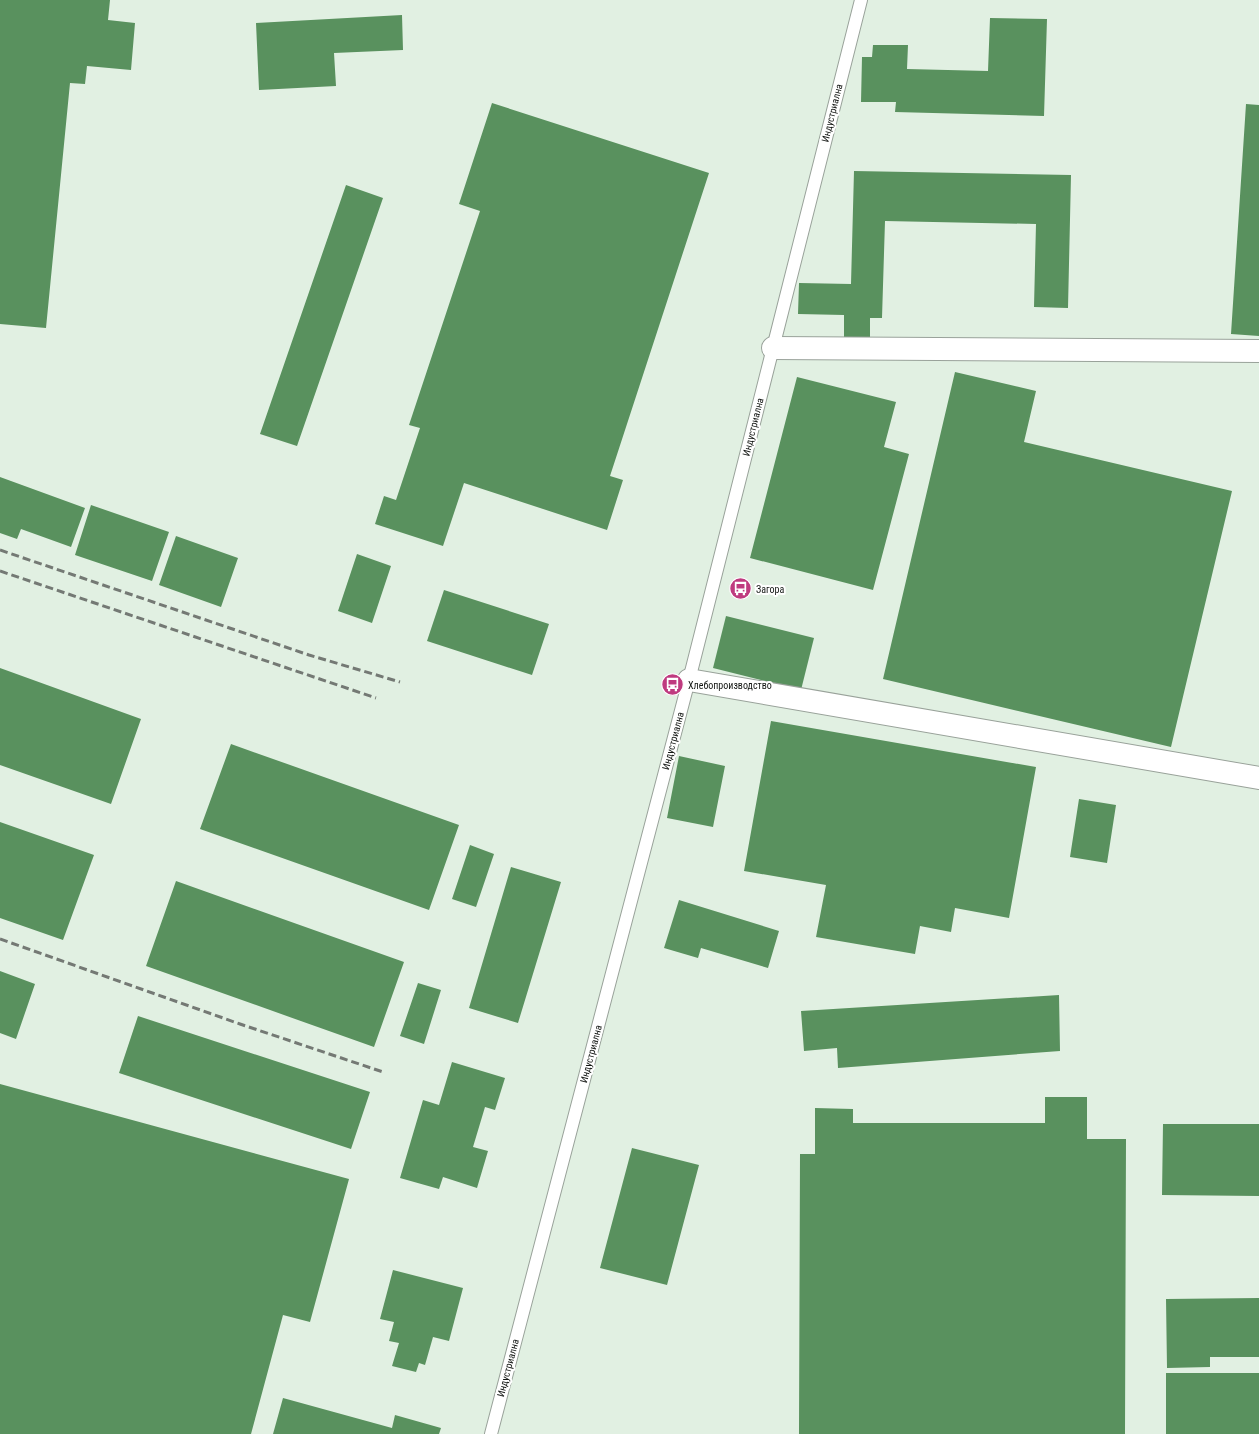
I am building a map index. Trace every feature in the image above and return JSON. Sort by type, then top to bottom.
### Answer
[{"type":"street","points":[[773,348],[1259,351]]},
{"type":"street","points":[[689,680],[1259,778]]},
{"type":"lane","name":"Индустриална","points":[[491,1434],[689,680],[861,0]]},
{"type":"shaded area","points":[[0,0],[1259,0],[1259,1434],[0,1434]]},
{"type":"building","points":[[0,0],[110,0],[108,20],[135,23],[131,70],[87,66],[85,84],[70,83],[46,328],[0,324]]},
{"type":"building","points":[[402,15],[403,50],[334,53],[336,86],[259,90],[256,23]]},
{"type":"building","points":[[990,18],[1047,19],[1044,116],[895,112],[896,102],[861,102],[862,57],[872,57],[873,45],[908,45],[907,69],[988,71]]},
{"type":"building","points":[[492,103],[709,173],[610,476],[623,480],[607,530],[464,483],[443,546],[375,524],[384,496],[396,500],[420,428],[409,425],[480,211],[459,204]]},
{"type":"building","points":[[1246,104],[1259,105],[1259,336],[1231,334]]},
{"type":"building","points":[[854,171],[1071,175],[1068,308],[1034,307],[1036,224],[885,221],[882,318],[870,318],[870,342],[844,342],[844,315],[798,314],[799,283],[851,284]]},
{"type":"building","points":[[346,185],[383,198],[297,446],[260,434]]},
{"type":"building","points":[[955,372],[1036,391],[1024,442],[1232,491],[1171,747],[883,679]]},
{"type":"building","points":[[797,377],[896,402],[884,447],[909,454],[873,590],[750,558]]},
{"type":"building","points":[[0,477],[85,508],[71,547],[21,529],[17,539],[0,533]]},
{"type":"building","points":[[91,505],[169,532],[152,581],[75,555]]},
{"type":"building","points":[[176,536],[238,558],[221,607],[159,585]]},
{"type":"building","points":[[357,554],[391,566],[372,623],[338,611]]},
{"type":"building","points":[[444,590],[549,624],[532,675],[427,641]]},
{"type":"building","points":[[726,616],[814,638],[801,690],[713,668]]},
{"type":"building","points":[[0,668],[141,719],[111,804],[0,765]]},
{"type":"building","points":[[771,721],[1036,767],[1009,918],[955,908],[951,932],[920,926],[915,954],[816,937],[826,885],[744,871]]},
{"type":"building","points":[[231,744],[459,825],[429,910],[200,829]]},
{"type":"building","points":[[679,756],[725,766],[713,827],[667,818]]},
{"type":"building","points":[[1079,799],[1116,805],[1107,863],[1070,857]]},
{"type":"building","points":[[0,822],[94,855],[63,940],[0,918]]},
{"type":"building","points":[[470,845],[494,854],[476,907],[452,899]]},
{"type":"building","points":[[511,867],[561,882],[518,1023],[469,1008]]},
{"type":"building","points":[[176,881],[404,962],[374,1047],[146,966]]},
{"type":"building","points":[[679,900],[779,931],[768,968],[701,948],[698,958],[664,948]]},
{"type":"building","points":[[0,971],[35,984],[16,1039],[0,1033]]},
{"type":"building","points":[[418,983],[441,990],[424,1044],[400,1036]]},
{"type":"building","points":[[1059,995],[1060,1051],[838,1068],[837,1048],[804,1051],[801,1011]]},
{"type":"building","points":[[138,1016],[370,1092],[351,1149],[119,1073]]},
{"type":"building","points":[[452,1062],[505,1078],[495,1110],[485,1107],[473,1147],[488,1151],[477,1188],[443,1177],[439,1189],[400,1178],[423,1100],[439,1105]]},
{"type":"building","points":[[0,1084],[349,1179],[310,1322],[283,1315],[251,1434],[0,1434]]},
{"type":"building","points":[[1045,1097],[1087,1097],[1087,1139],[1126,1139],[1125,1434],[799,1434],[800,1154],[815,1154],[815,1108],[853,1109],[853,1123],[1045,1123]]},
{"type":"building","points":[[1163,1124],[1259,1124],[1259,1196],[1162,1195]]},
{"type":"building","points":[[632,1148],[699,1165],[667,1285],[600,1268]]},
{"type":"building","points":[[393,1270],[463,1288],[449,1341],[433,1337],[425,1365],[419,1363],[416,1372],[392,1366],[399,1343],[389,1341],[394,1322],[380,1319]]},
{"type":"building","points":[[1259,1298],[1259,1357],[1210,1357],[1210,1367],[1167,1368],[1166,1299]]},
{"type":"building","points":[[1166,1373],[1259,1373],[1259,1434],[1166,1434]]},
{"type":"building","points":[[283,1398],[392,1428],[395,1415],[441,1428],[439,1434],[273,1434]]},
{"type":"railway","points":[[0,550],[309,655],[400,682]]},
{"type":"railway","points":[[0,571],[376,698]]},
{"type":"railway","points":[[0,939],[240,1024],[383,1072]]},
{"type":"place","name":"Загора","points":[[740,589]]},
{"type":"place","name":"Хлебопроизводство","points":[[673,685]]}]
